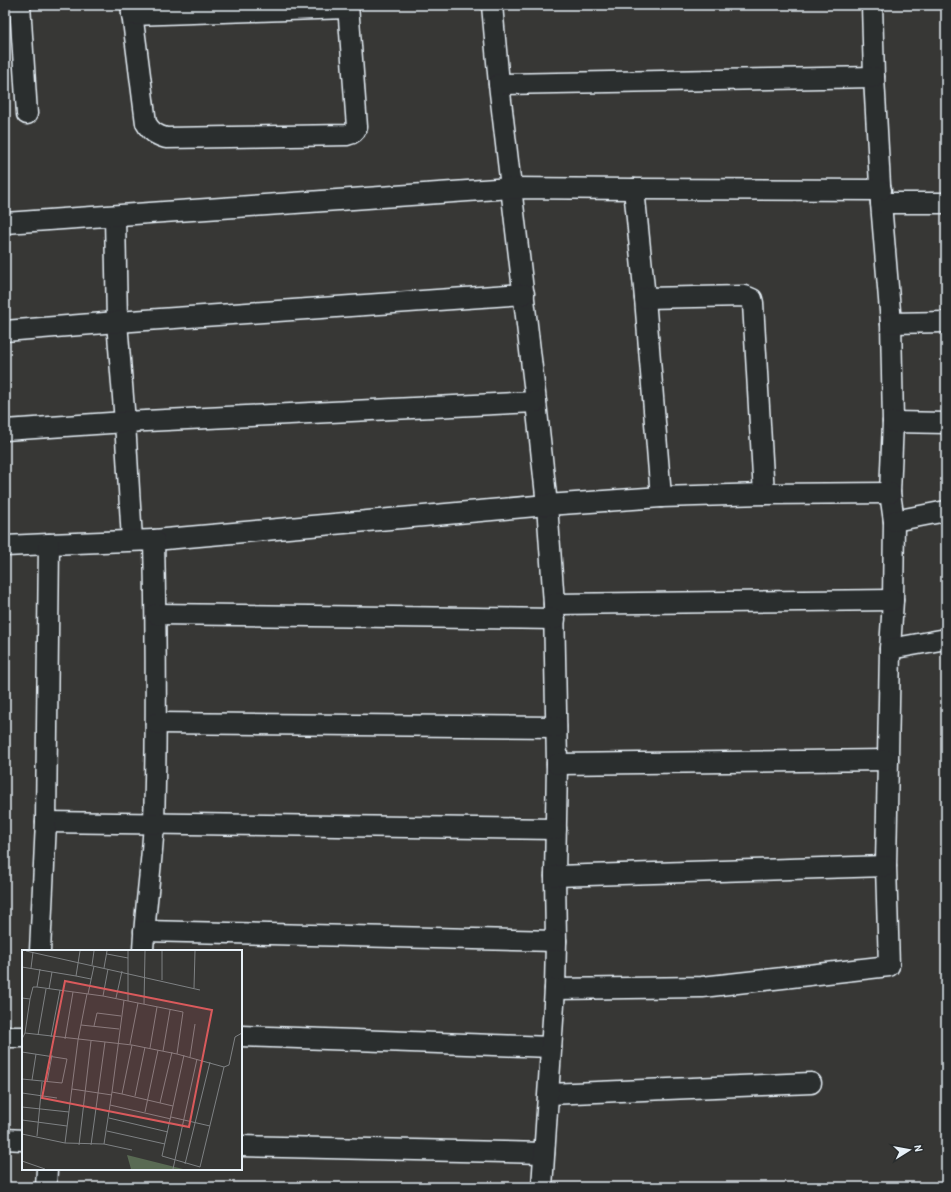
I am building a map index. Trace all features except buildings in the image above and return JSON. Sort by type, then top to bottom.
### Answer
[{"type":"street","points":[[20,5],[27,114]]},
{"type":"street","points":[[492,5],[499,84],[547,505],[554,611],[557,764],[555,876],[556,941],[555,989],[542,1187]]},
{"type":"street","points":[[555,989],[702,988],[889,966],[886,866],[890,649],[893,600],[894,521],[890,493],[893,422],[891,323],[881,196],[874,77],[872,5]]},
{"type":"street","points":[[348,6],[357,127],[352,134],[166,138],[158,136],[150,131],[146,123],[132,10],[348,6]]},
{"type":"street","points":[[499,84],[874,77]]},
{"type":"street","points":[[5,223],[511,188],[634,189],[881,196],[946,203]]},
{"type":"street","points":[[634,189],[645,298],[661,497]]},
{"type":"street","points":[[115,216],[117,322],[132,540]]},
{"type":"street","points":[[5,331],[524,294]]},
{"type":"street","points":[[645,298],[745,296],[752,299],[764,494]]},
{"type":"street","points":[[891,323],[946,322]]},
{"type":"street","points":[[5,430],[125,422],[536,402]]},
{"type":"street","points":[[893,422],[946,424]]},
{"type":"street","points":[[5,546],[154,540],[547,505],[661,497],[764,494],[890,493]]},
{"type":"street","points":[[894,521],[946,511]]},
{"type":"street","points":[[143,950],[154,824],[156,614],[154,540]]},
{"type":"street","points":[[40,950],[46,822],[49,544]]},
{"type":"street","points":[[156,614],[554,611],[893,600]]},
{"type":"street","points":[[890,649],[946,639]]},
{"type":"street","points":[[156,723],[556,727]]},
{"type":"street","points":[[557,764],[888,760]]},
{"type":"street","points":[[46,822],[556,829]]},
{"type":"street","points":[[555,876],[886,866]]},
{"type":"street","points":[[144,931],[556,941]]},
{"type":"street","points":[[242,1036],[551,1046]]},
{"type":"street","points":[[5,1037],[22,1037]]},
{"type":"street","points":[[548,1094],[811,1083]]},
{"type":"street","points":[[5,1139],[22,1140]]},
{"type":"street","points":[[242,1146],[544,1153]]},
{"type":"street","points":[[46,1187],[47,1170]]},
{"type":"shaded area","points":[[946,1182],[946,1187],[921,1187],[921,1184]]}]
